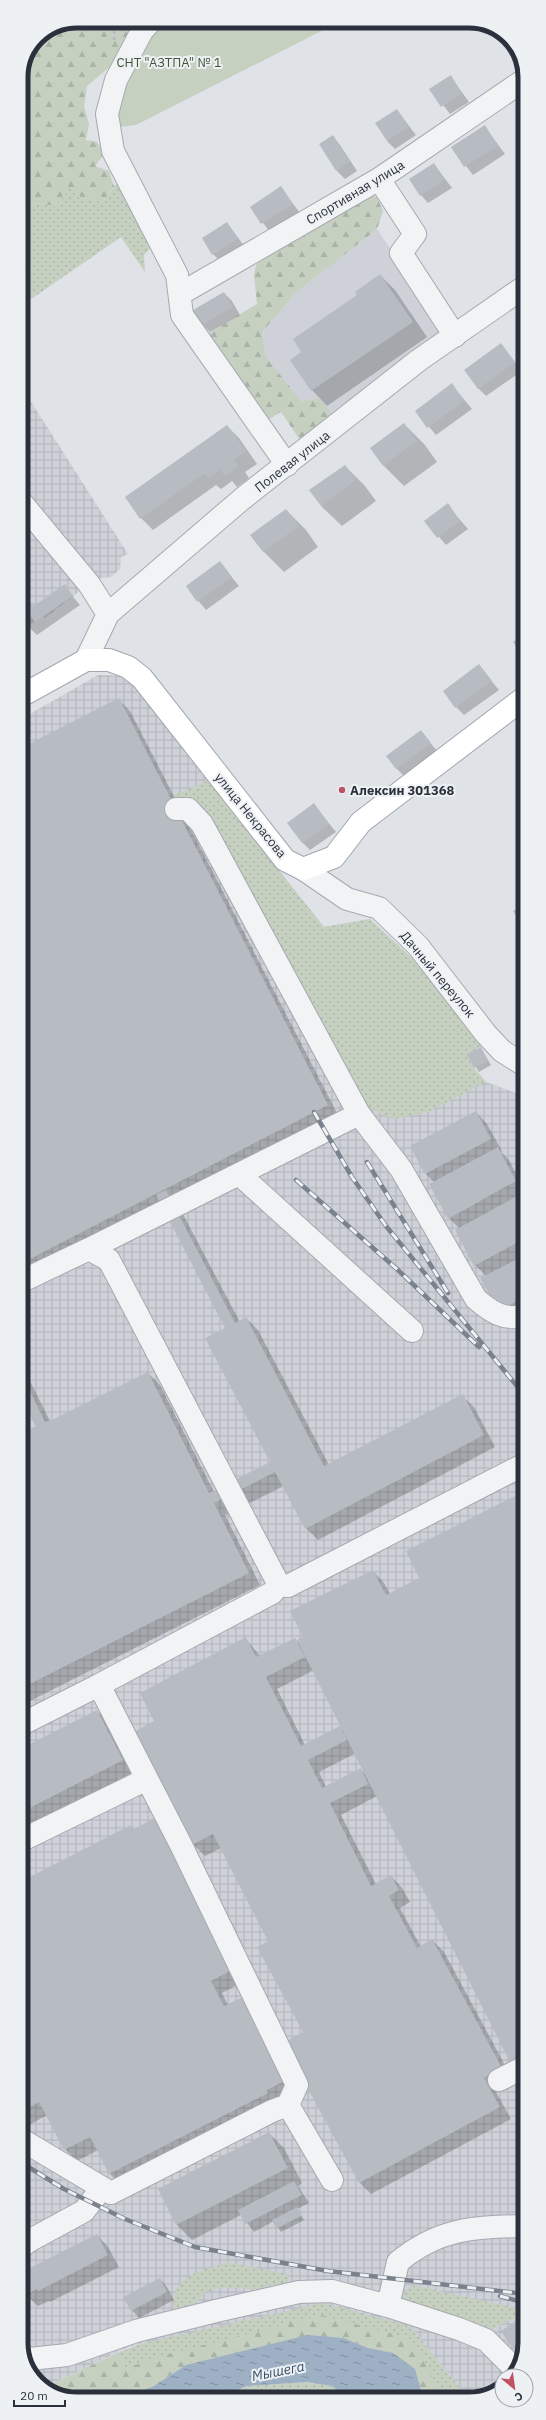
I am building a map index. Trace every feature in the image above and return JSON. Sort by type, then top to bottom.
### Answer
[{"type":"main road","name":"улица Некрасова","points":[[28,692],[86,660],[110,660],[128,667],[142,678],[286,860],[303,869]]},
{"type":"main road","points":[[303,869],[334,857],[361,822],[518,703]]},
{"type":"street","points":[[145,28],[116,80],[107,114],[113,151],[177,275],[182,315],[287,465]]},
{"type":"street","name":"Спортивная улица","points":[[180,294],[379,179],[518,84]]},
{"type":"street","points":[[379,179],[415,234],[401,252],[455,336]]},
{"type":"street","name":"Полевая улица","points":[[86,660],[108,614],[242,499],[419,360],[518,291]]},
{"type":"street","points":[[28,510],[89,584],[108,614]]},
{"type":"street","points":[[176,809],[188,810],[202,824],[359,1114],[401,1169],[476,1298],[492,1313],[508,1317],[518,1316]]},
{"type":"street","name":"Дачный переулок","points":[[303,869],[347,899],[379,908],[418,946],[486,1034],[502,1051],[518,1061]]},
{"type":"street","points":[[28,1278],[359,1114]]},
{"type":"street","points":[[239,1174],[412,1331]]},
{"type":"street","points":[[89,1249],[109,1260],[280,1585]]},
{"type":"street","points":[[280,1585],[288,1586],[518,1468]]},
{"type":"street","points":[[28,1721],[272,1593],[280,1585]]},
{"type":"street","points":[[28,2144],[111,2193],[272,2111],[288,2105],[297,2085],[185,1852],[99,1685]]},
{"type":"street","points":[[28,1837],[147,1779]]},
{"type":"street","points":[[499,2080],[518,2070]]},
{"type":"street","points":[[288,2105],[332,2180]]},
{"type":"street","points":[[28,2241],[84,2211],[102,2188]]},
{"type":"street","points":[[388,2306],[398,2262],[426,2242],[477,2226],[518,2226]]},
{"type":"street","points":[[31,2359],[67,2355],[136,2331],[299,2292],[332,2291],[388,2306],[459,2329],[486,2340],[512,2366]]},
{"type":"shaded area","points":[[377,229],[446,332],[334,415],[302,402],[266,357],[262,332],[298,291]]},
{"type":"shaded area","points":[[28,397],[128,554],[121,557],[120,569],[111,577],[95,579],[45,618],[43,616],[28,627]]},
{"type":"shaded area","points":[[98,675],[126,676],[212,779],[269,858],[324,927],[370,919],[477,1041],[481,1047],[467,1054],[474,1068],[486,1082],[518,1094],[518,2349],[511,2368],[494,2368],[494,2385],[479,2391],[463,2392],[410,2326],[144,2343],[126,2348],[51,2384],[40,2375],[35,2368],[29,2353],[28,715]]},
{"type":"green space","points":[[136,28],[112,65],[87,86],[84,106],[89,124],[86,140],[97,142],[104,154],[95,166],[109,171],[114,186],[103,202],[82,198],[70,188],[55,206],[35,203],[28,209],[28,77],[29,67],[36,50],[42,42],[50,36],[67,29]]},
{"type":"green space","name":"СНТ \"АЗТПА\" № 1","points":[[139,28],[327,28],[136,125],[119,127],[113,111]]},
{"type":"green space","points":[[119,180],[153,245],[144,255],[145,272],[121,237],[28,301],[28,277],[32,268],[28,266],[28,209],[35,203],[55,206],[70,188],[82,198],[103,202]]},
{"type":"green space","points":[[368,195],[377,197],[383,211],[377,229],[298,291],[262,332],[266,357],[302,402],[318,398],[334,415],[300,440],[281,412],[263,423],[206,335],[257,304],[254,274],[257,261]]},
{"type":"green space","points":[[28,266],[32,268],[28,277]]},
{"type":"green space","points":[[212,779],[269,858],[324,927],[370,919],[439,983],[481,1047],[467,1055],[474,1068],[486,1082],[428,1112],[393,1119],[365,1106],[208,811],[193,800],[170,797]]},
{"type":"green space","points":[[224,2262],[288,2274],[289,2279],[283,2287],[271,2285],[262,2290],[225,2287],[205,2292],[197,2302],[185,2310],[173,2309],[173,2302],[177,2290],[188,2277],[203,2270],[218,2266]]},
{"type":"green space","points":[[412,2285],[518,2308],[518,2323],[514,2318],[490,2330],[399,2302],[400,2296]]},
{"type":"green space","points":[[323,2303],[410,2326],[463,2392],[438,2392],[169,2354],[126,2369],[119,2352],[144,2343]]},
{"type":"green space","points":[[321,2315],[404,2337],[424,2359],[438,2392],[421,2392],[415,2369],[393,2353],[368,2348],[343,2338],[186,2365],[154,2386],[138,2392],[74,2392],[58,2388],[51,2384],[119,2352],[126,2368],[169,2354]]},
{"type":"green space","points":[[308,2382],[332,2386],[340,2392],[234,2392],[247,2386]]},
{"type":"water","name":"Мышега","points":[[308,2335],[343,2338],[368,2348],[393,2353],[415,2369],[421,2392],[340,2392],[332,2386],[308,2382],[247,2386],[234,2392],[138,2392],[154,2386],[186,2365]]},
{"type":"building","points":[[451,75],[462,94],[441,107],[429,89]]},
{"type":"building","points":[[518,106],[518,113],[515,108]]},
{"type":"building","points":[[397,109],[409,127],[387,141],[375,123]]},
{"type":"building","points":[[485,125],[498,146],[464,167],[451,147]]},
{"type":"building","points":[[333,135],[350,162],[336,171],[319,144]]},
{"type":"building","points":[[434,163],[445,180],[420,196],[409,179]]},
{"type":"building","points":[[281,186],[293,204],[261,224],[250,207]]},
{"type":"building","points":[[227,222],[238,239],[212,255],[202,238]]},
{"type":"building","points":[[380,274],[413,322],[311,391],[290,360],[301,352],[293,339],[357,295],[355,292]]},
{"type":"building","points":[[224,292],[233,307],[202,325],[193,310]]},
{"type":"building","points":[[501,343],[515,362],[478,389],[464,370]]},
{"type":"building","points":[[452,383],[464,401],[427,428],[415,411]]},
{"type":"building","points":[[404,423],[417,441],[383,466],[370,448]]},
{"type":"building","points":[[227,425],[246,451],[234,460],[238,466],[225,476],[220,470],[208,478],[205,473],[140,519],[125,497]]},
{"type":"building","points":[[345,465],[356,480],[321,506],[309,490]]},
{"type":"building","points":[[448,503],[460,521],[437,538],[424,521]]},
{"type":"building","points":[[286,509],[299,526],[263,552],[250,535]]},
{"type":"building","points":[[220,561],[232,577],[197,602],[186,586]]},
{"type":"building","points":[[65,584],[73,596],[35,622],[29,614],[28,615],[28,600],[34,606]]},
{"type":"building","points":[[518,638],[518,649],[513,642]]},
{"type":"building","points":[[479,664],[492,681],[455,708],[443,691]]},
{"type":"building","points":[[119,698],[328,1105],[28,1260],[28,744]]},
{"type":"building","points":[[421,730],[431,743],[396,769],[386,756]]},
{"type":"building","points":[[314,803],[329,824],[302,843],[287,823]]},
{"type":"building","points":[[518,908],[518,919],[513,911]]},
{"type":"building","points":[[481,1047],[488,1061],[474,1068],[467,1054]]},
{"type":"building","points":[[476,1111],[491,1139],[425,1174],[410,1146]]},
{"type":"building","points":[[498,1147],[516,1181],[448,1219],[429,1184]]},
{"type":"building","points":[[166,1190],[235,1323],[246,1317],[324,1466],[463,1394],[484,1435],[305,1529],[275,1472],[214,1503],[249,1573],[28,1685],[28,1431],[36,1427],[28,1411],[28,1387],[45,1422],[52,1420],[148,1372],[209,1493],[270,1462],[205,1338],[225,1328],[156,1195]]},
{"type":"building","points":[[518,1196],[518,1242],[474,1266],[455,1230]]},
{"type":"building","points":[[518,1259],[518,1301],[498,1311],[480,1278]]},
{"type":"building","points":[[518,1495],[518,2058],[510,2062],[297,1640],[303,1637],[290,1611],[373,1570],[386,1595],[419,1578],[406,1551]]},
{"type":"building","points":[[246,1637],[256,1657],[295,1638],[305,1657],[266,1677],[301,1746],[340,1726],[347,1740],[308,1760],[322,1788],[361,1768],[368,1784],[330,1803],[371,1886],[391,1875],[399,1890],[389,1896],[417,1948],[432,1939],[502,2068],[484,2078],[500,2107],[359,2183],[283,2043],[303,2032],[257,1947],[268,1941],[213,1834],[192,1845],[134,1732],[154,1721],[140,1693]]},
{"type":"building","points":[[97,1710],[123,1760],[28,1809],[28,1745]]},
{"type":"building","points":[[154,1818],[232,1970],[211,1981],[224,2006],[243,1997],[284,2081],[267,2090],[268,2093],[109,2174],[90,2137],[64,2150],[39,2102],[28,2108],[28,1878],[131,1825],[133,1830]]},
{"type":"building","points":[[269,2132],[288,2168],[176,2225],[158,2189]]},
{"type":"building","points":[[294,2181],[302,2195],[245,2224],[238,2210]]},
{"type":"building","points":[[297,2207],[301,2216],[276,2229],[272,2220]]},
{"type":"building","points":[[97,2234],[108,2255],[38,2291],[37,2289],[28,2294],[28,2269]]},
{"type":"building","points":[[160,2278],[167,2292],[131,2311],[123,2297]]},
{"type":"building","points":[[515,2322],[518,2326],[518,2349],[516,2354],[501,2331]]},
{"type":"railway","points":[[314,1112],[352,1177],[386,1226],[518,1387]]},
{"type":"railway","points":[[367,1162],[448,1293]]},
{"type":"railway","points":[[296,1180],[398,1270],[479,1347]]},
{"type":"railway","points":[[28,2167],[64,2189],[125,2219],[195,2247],[328,2271],[518,2293]]},
{"type":"railway","points":[[500,2296],[518,2301]]},
{"type":"place","name":"Алексин 301368","points":[[342,790]]}]
